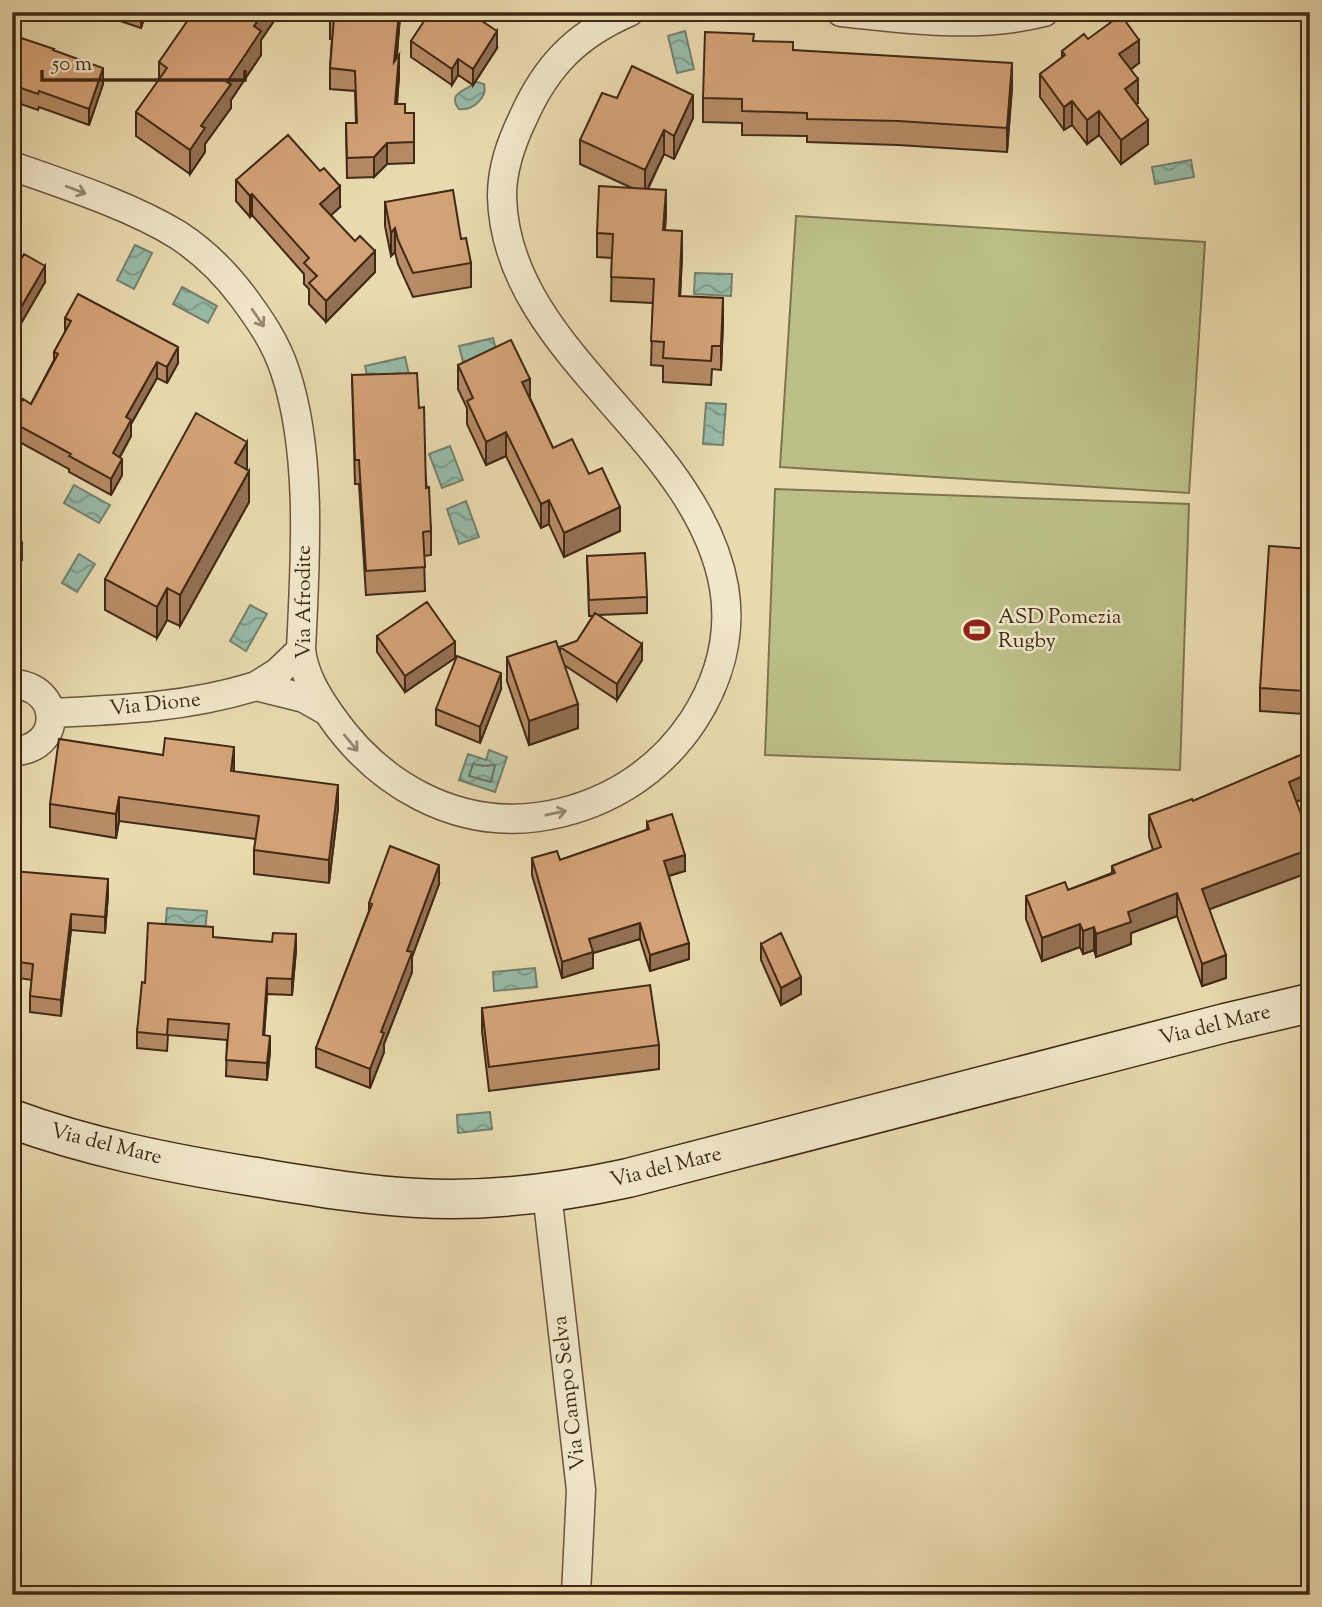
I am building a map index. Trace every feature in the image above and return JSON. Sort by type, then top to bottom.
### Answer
[{"type":"main road","name":"Via del Mare","points":[[12,1119],[66,1137],[156,1159],[336,1190],[420,1198],[547,1193],[628,1178],[1310,1003]]},
{"type":"street","name":"Via Afrodite","points":[[12,166],[141,215],[179,236],[224,272],[266,330],[290,386],[300,443],[305,549],[301,650],[307,677],[350,743],[362,755],[435,804],[473,815],[498,818],[526,818],[560,813],[620,791],[636,781],[676,745],[697,715],[715,681],[724,647],[727,612],[722,575],[710,537],[690,499],[672,473],[563,342],[533,297],[511,247],[503,208],[502,195],[508,156],[539,86],[576,42],[598,27],[629,12]]},
{"type":"street","points":[[841,12],[963,22],[1015,18],[1044,12]]},
{"type":"street","name":"Via Dione","points":[[51,713],[174,705],[206,700],[256,686],[277,673],[301,650]]},
{"type":"street","points":[[12,684],[33,688],[42,694],[51,713],[51,724],[41,742],[32,749],[12,751]]},
{"type":"street","name":"Via Dione","points":[[256,686],[291,694],[328,712]]},
{"type":"street","name":"Via Campo Selva","points":[[547,1193],[581,1490],[576,1595]]},
{"type":"green space","points":[[796,216],[1205,242],[1189,493],[780,467]]},
{"type":"green space","name":"ASD Pomezia Rugby","points":[[775,489],[1189,504],[1180,770],[765,755]]},
{"type":"water","points":[[685,31],[694,69],[677,73],[668,36]]},
{"type":"water","points":[[477,82],[484,84],[481,99],[474,106],[459,109],[456,96]]},
{"type":"water","points":[[1191,160],[1194,177],[1155,184],[1152,167]]},
{"type":"water","points":[[135,245],[152,253],[134,289],[117,280]]},
{"type":"water","points":[[695,273],[732,274],[731,296],[694,294]]},
{"type":"water","points":[[182,287],[217,306],[208,323],[173,304]]},
{"type":"water","points":[[493,338],[497,353],[463,362],[459,346]]},
{"type":"water","points":[[405,357],[409,375],[369,385],[365,366]]},
{"type":"water","points":[[706,403],[726,404],[723,445],[703,444]]},
{"type":"water","points":[[450,446],[463,480],[442,488],[429,454]]},
{"type":"water","points":[[74,485],[110,505],[99,523],[64,503]]},
{"type":"water","points":[[466,501],[479,537],[459,544],[447,509]]},
{"type":"water","points":[[79,554],[95,564],[77,592],[62,583]]},
{"type":"water","points":[[250,605],[267,614],[246,651],[230,641]]},
{"type":"water","points":[[489,750],[507,757],[495,792],[459,780],[468,754],[486,760]]},
{"type":"water","points":[[167,908],[207,911],[205,933],[165,931]]},
{"type":"water","points":[[535,968],[537,987],[494,991],[493,972]]},
{"type":"water","points":[[490,1112],[492,1129],[458,1133],[457,1115]]},
{"type":"building","points":[[187,12],[264,12],[254,26],[261,31],[227,82],[231,84],[201,126],[205,128],[190,150],[136,112],[167,68],[159,62],[190,17]]},
{"type":"building","points":[[330,12],[399,12],[394,62],[399,55],[395,104],[405,104],[405,113],[414,113],[414,142],[387,143],[374,157],[347,158],[346,123],[357,123],[355,71],[330,68],[334,18],[330,18]]},
{"type":"building","points":[[430,12],[468,12],[497,31],[473,69],[458,59],[452,69],[411,41]]},
{"type":"building","points":[[1121,15],[1139,40],[1119,54],[1138,79],[1125,89],[1148,120],[1121,140],[1099,111],[1087,120],[1072,101],[1064,107],[1040,74],[1065,55],[1062,51],[1084,34],[1088,39]]},
{"type":"building","points":[[705,32],[754,34],[753,41],[793,42],[793,50],[1012,63],[1007,128],[807,119],[807,113],[742,111],[742,99],[703,98]]},
{"type":"building","points":[[15,36],[103,68],[89,109],[39,91],[38,94],[12,85],[12,46]]},
{"type":"building","points":[[632,66],[693,95],[674,136],[664,130],[645,170],[580,140],[602,93],[617,98]]},
{"type":"building","points":[[288,135],[320,171],[324,168],[340,186],[320,204],[355,241],[360,236],[375,251],[326,301],[309,283],[317,276],[304,263],[309,258],[252,194],[250,196],[236,180]]},
{"type":"building","points":[[599,186],[666,190],[663,230],[682,231],[679,296],[723,298],[721,346],[712,346],[711,361],[663,358],[664,342],[651,341],[654,279],[611,277],[613,234],[597,233]]},
{"type":"building","points":[[453,190],[461,239],[466,238],[471,263],[413,273],[395,228],[391,233],[385,202]]},
{"type":"building","points":[[24,254],[45,266],[20,309],[12,304],[12,259],[19,263]]},
{"type":"building","points":[[78,294],[178,347],[167,367],[157,362],[126,417],[131,420],[113,453],[122,459],[111,479],[12,422],[23,399],[31,404],[58,354],[54,352],[71,321],[65,318]]},
{"type":"building","points":[[511,340],[530,379],[522,382],[553,448],[572,439],[589,474],[602,468],[620,507],[564,533],[549,500],[541,504],[506,432],[486,442],[467,401],[473,398],[458,365]]},
{"type":"building","points":[[417,373],[419,408],[424,407],[426,488],[429,487],[431,531],[423,532],[425,567],[366,571],[359,460],[355,460],[352,375]]},
{"type":"building","points":[[196,413],[247,442],[235,463],[249,471],[180,595],[167,588],[157,607],[105,579]]},
{"type":"building","points":[[12,538],[22,544],[12,560]]},
{"type":"building","points":[[1269,546],[1310,549],[1310,609],[1304,691],[1260,688]]},
{"type":"building","points":[[645,553],[647,597],[589,600],[587,556]]},
{"type":"building","points":[[427,602],[455,642],[405,676],[377,636]]},
{"type":"building","points":[[595,613],[642,644],[617,684],[560,647],[577,641]]},
{"type":"building","points":[[556,641],[578,704],[529,721],[507,657]]},
{"type":"building","points":[[457,656],[501,673],[480,727],[436,709]]},
{"type":"building","points":[[165,738],[234,747],[231,771],[338,785],[329,860],[254,850],[259,816],[119,797],[116,814],[50,804],[59,739],[163,755]]},
{"type":"building","points":[[1310,751],[1310,773],[1289,782],[1310,838],[1310,849],[1202,889],[1226,955],[1202,964],[1177,893],[1128,912],[1131,922],[1096,934],[1094,927],[1083,931],[1080,924],[1042,938],[1026,896],[1065,882],[1068,890],[1115,873],[1112,866],[1161,847],[1149,815],[1192,799],[1193,801]]},
{"type":"building","points":[[672,814],[685,855],[664,861],[689,943],[650,955],[640,923],[589,939],[593,952],[562,962],[532,858],[557,851],[560,860],[649,829],[647,822]]},
{"type":"building","points":[[390,846],[439,865],[407,951],[412,952],[381,1032],[384,1033],[370,1069],[316,1048],[372,904],[369,903]]},
{"type":"building","points":[[12,871],[108,879],[105,917],[71,914],[61,1000],[30,996],[33,964],[12,961]]},
{"type":"building","points":[[148,923],[213,927],[213,937],[272,942],[273,933],[296,934],[292,979],[267,978],[263,1035],[270,1036],[267,1063],[226,1060],[229,1024],[168,1019],[167,1035],[137,1032],[142,982],[145,983]]},
{"type":"building","points":[[781,933],[801,977],[781,988],[761,944]]},
{"type":"building","points":[[650,985],[659,1045],[489,1067],[482,1008]]},
{"type":"place","name":"ASD Pomezia Rugby","points":[[977,630]]}]
